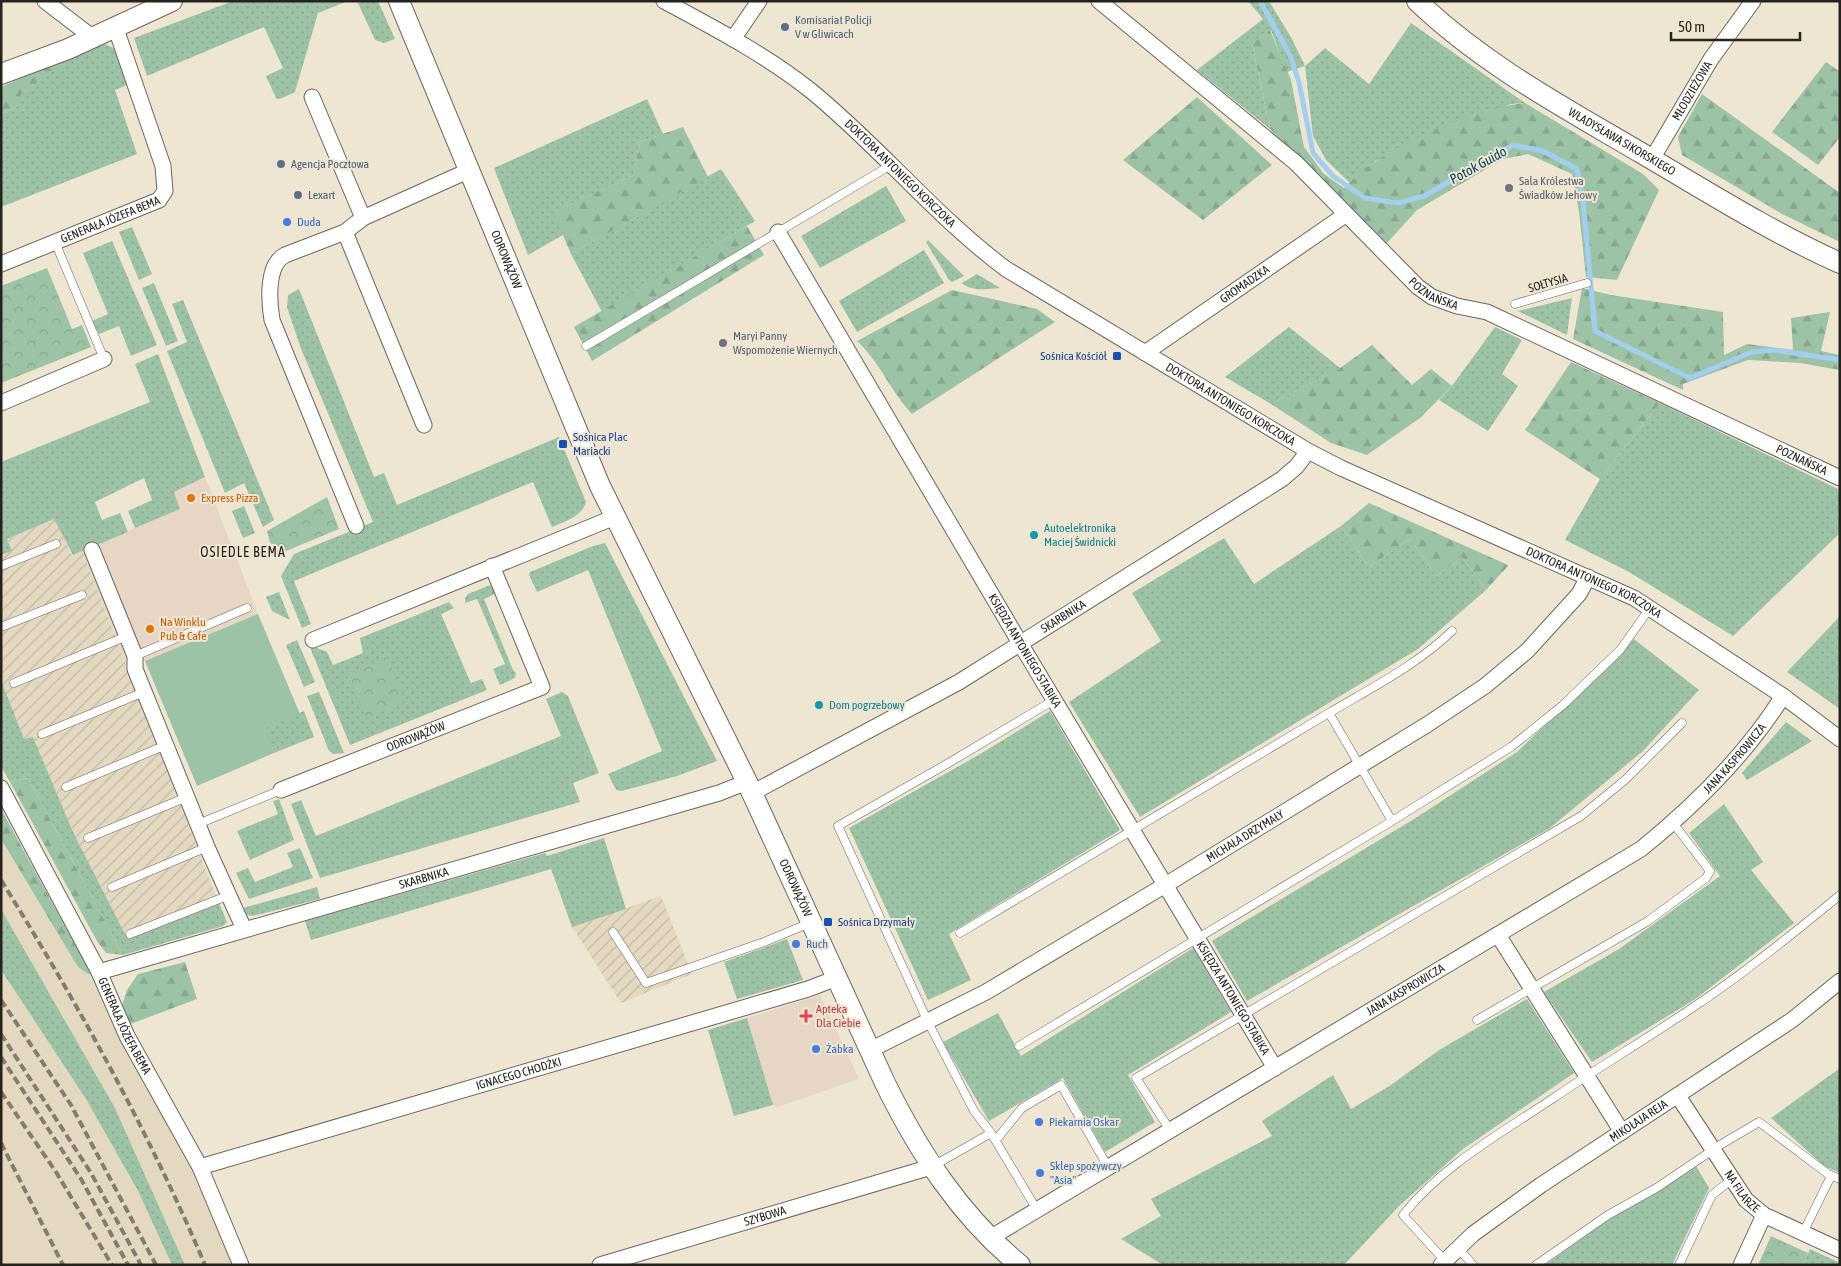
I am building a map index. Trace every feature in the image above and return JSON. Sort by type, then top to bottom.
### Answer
[{"type":"street","points":[[45,1],[92,37]]},
{"type":"street","points":[[1,74],[92,37],[172,1]]},
{"type":"street","name":"ODROWĄŻÓW","points":[[400,1],[578,436],[615,517],[749,788],[904,1120],[932,1167],[990,1238],[1020,1265]]},
{"type":"street","name":"DOKTORA ANTONIEGO KORCZOKA","points":[[664,1],[733,39],[809,90],[981,250],[1006,269],[1308,451],[1342,468],[1634,598],[1783,696],[1840,739]]},
{"type":"street","points":[[733,39],[759,1]]},
{"type":"street","name":"POZNAŃSKA","points":[[1099,1],[1296,163],[1402,272],[1432,297],[1457,306],[1486,312],[1840,478]]},
{"type":"street","name":"WŁADYSŁAWA SIKORSKIEGO","points":[[1417,1],[1489,61],[1540,94],[1752,218],[1840,263]]},
{"type":"street","name":"MŁODZIEŻOWA","points":[[1652,159],[1711,59],[1753,1]]},
{"type":"street","name":"GENERAŁA JÓZEFA BEMA","points":[[1,264],[159,200],[165,192],[163,166],[115,26]]},
{"type":"street","points":[[312,97],[363,218]]},
{"type":"street","points":[[356,526],[272,320],[270,304],[273,271],[280,258],[345,232],[363,218],[470,170]]},
{"type":"street","name":"GROMADZKA","points":[[1145,353],[1345,215]]},
{"type":"street","points":[[345,232],[424,425]]},
{"type":"street","name":"KSIĘDZA ANTONIEGO STABIKA","points":[[778,232],[1020,643],[1167,884],[1275,1068]]},
{"type":"street","points":[[1,402],[104,359]]},
{"type":"street","name":"SKARBNIKA","points":[[99,972],[720,793],[749,788],[959,682],[1282,479],[1297,466],[1308,451]]},
{"type":"street","points":[[313,640],[615,517]]},
{"type":"street","points":[[92,550],[135,656],[135,669],[144,692],[227,896],[244,929]]},
{"type":"street","name":"ODROWĄŻÓW","points":[[281,790],[542,687],[492,566]]},
{"type":"street","name":"MICHAŁA DRZYMAŁY","points":[[870,1050],[986,992],[1167,884],[1485,686],[1527,651],[1579,594],[1588,577]]},
{"type":"street","name":"JANA KASPROWICZA","points":[[990,1238],[1614,867],[1673,823],[1702,796],[1773,712],[1783,696]]},
{"type":"street","name":"GENERAŁA JÓZEFA BEMA","points":[[1,788],[99,972],[127,1036],[200,1167],[241,1265]]},
{"type":"street","points":[[1498,935],[1622,1132]]},
{"type":"street","name":"IGNACEGO CHODŹKI","points":[[200,1167],[808,989],[837,978]]},
{"type":"street","name":"MIKOŁAJA REJA","points":[[1443,1263],[1473,1234],[1518,1201],[1792,1020],[1840,981]]},
{"type":"street","name":"NA FILARZE","points":[[1678,1096],[1731,1180],[1746,1200],[1764,1215],[1840,1250]]},
{"type":"street","name":"SZYBOWA","points":[[600,1265],[932,1167]]},
{"type":"street","points":[[1741,1265],[1764,1215]]},
{"type":"lane","points":[[586,346],[891,165]]},
{"type":"lane","points":[[56,242],[104,359]]},
{"type":"lane","name":"SOŁTYSIA","points":[[1515,304],[1587,283]]},
{"type":"lane","points":[[1,566],[56,544]]},
{"type":"lane","points":[[1,627],[82,595]]},
{"type":"lane","points":[[135,656],[247,608]]},
{"type":"lane","points":[[1019,1046],[1392,821],[1511,746],[1563,705],[1620,650],[1650,608]]},
{"type":"lane","points":[[960,933],[1418,659],[1436,647],[1452,631]]},
{"type":"lane","points":[[14,683],[127,636]]},
{"type":"lane","points":[[42,734],[144,692]]},
{"type":"lane","points":[[1037,1210],[992,1133],[974,1111],[928,1022],[838,826],[1054,700]]},
{"type":"lane","points":[[1329,713],[1392,821]]},
{"type":"lane","points":[[1170,1130],[1136,1078],[1581,816],[1625,780],[1682,723]]},
{"type":"lane","points":[[66,787],[166,745]]},
{"type":"lane","points":[[198,824],[281,790]]},
{"type":"lane","points":[[88,838],[187,797]]},
{"type":"lane","points":[[1477,1020],[1648,921],[1706,878],[1710,871],[1673,823]]},
{"type":"lane","points":[[112,887],[207,847]]},
{"type":"lane","points":[[1443,1263],[1403,1215],[1413,1201],[1469,1155],[1586,1075],[1696,1006],[1756,963],[1840,895]]},
{"type":"lane","points":[[130,934],[227,896]]},
{"type":"lane","points":[[613,932],[646,983],[764,942],[812,923]]},
{"type":"lane","points":[[996,1140],[1022,1108],[1061,1085],[1108,1167]]},
{"type":"lane","points":[[1536,1265],[1608,1215],[1658,1187],[1759,1122],[1831,1176],[1840,1179]]},
{"type":"lane","points":[[932,1167],[992,1133]]},
{"type":"lane","points":[[1803,1233],[1831,1176]]},
{"type":"lane","points":[[1679,1265],[1712,1195],[1731,1180]]},
{"type":"lane","points":[[1458,1248],[1473,1265]]},
{"type":"shaded area","points":[[205,477],[258,614],[128,668],[82,551],[179,509],[174,492]]},
{"type":"shaded area","points":[[54,518],[72,555],[82,551],[219,903],[127,938],[74,834],[33,737],[24,739],[1,680],[1,555],[12,551],[7,539]]},
{"type":"shaded area","points":[[1,839],[78,967],[88,974],[99,972],[241,1265],[185,1265],[115,1108],[1,909]]},
{"type":"shaded area","points":[[661,896],[692,974],[621,1003],[572,927]]},
{"type":"shaded area","points":[[1,970],[86,1099],[138,1191],[172,1265],[1,1265]]},
{"type":"shaded area","points":[[820,995],[859,1079],[777,1107],[773,1105],[747,1018]]},
{"type":"green space","points":[[233,1],[348,1],[318,13],[295,92],[280,99],[276,98],[266,76],[283,68],[264,27],[147,76],[134,38]]},
{"type":"green space","points":[[357,1],[378,1],[395,39],[384,43],[375,40]]},
{"type":"green space","points":[[1248,1],[1269,1],[1292,39],[1305,66],[1287,72],[1271,30],[1252,43],[1270,129],[1197,70],[1263,19]]},
{"type":"green space","points":[[1411,23],[1525,103],[1511,104],[1375,161],[1350,183],[1326,160],[1313,136],[1305,66],[1325,48],[1369,84]]},
{"type":"green space","points":[[1270,30],[1291,80],[1304,147],[1324,174],[1344,188],[1363,170],[1390,152],[1427,133],[1489,110],[1525,103],[1643,174],[1659,190],[1617,280],[1586,277],[1579,212],[1572,174],[1528,154],[1503,159],[1417,210],[1386,244],[1270,129],[1252,43]]},
{"type":"green space","points":[[101,42],[115,49],[127,85],[115,90],[137,154],[1,207],[1,114],[21,104],[21,94],[62,64],[61,60]]},
{"type":"green space","points":[[61,60],[63,64],[21,94],[21,104],[1,114],[1,87]]},
{"type":"green space","points":[[1826,62],[1840,72],[1840,137],[1818,165],[1772,132]]},
{"type":"green space","points":[[1702,94],[1840,193],[1840,242],[1782,214],[1682,155],[1678,137]]},
{"type":"green space","points":[[1197,97],[1272,165],[1203,220],[1123,160]]},
{"type":"green space","points":[[647,99],[663,134],[639,142],[634,175],[554,212],[563,235],[528,255],[494,168]]},
{"type":"green space","points":[[683,127],[708,177],[571,254],[553,212],[634,175],[639,142]]},
{"type":"green space","points":[[721,169],[755,221],[602,312],[571,254]]},
{"type":"green space","points":[[886,186],[906,221],[820,268],[801,236]]},
{"type":"green space","points":[[747,226],[764,255],[592,361],[574,327]]},
{"type":"green space","points":[[132,227],[152,274],[139,280],[119,232]]},
{"type":"green space","points":[[928,240],[964,276],[952,282],[949,280],[926,242]]},
{"type":"green space","points":[[112,241],[157,345],[131,356],[119,326],[99,334],[92,321],[108,314],[83,253]]},
{"type":"green space","points":[[924,250],[944,283],[857,332],[839,301]]},
{"type":"green space","points":[[47,268],[72,329],[82,325],[91,347],[1,383],[1,286]]},
{"type":"green space","points":[[977,274],[1000,288],[975,289],[962,283]]},
{"type":"green space","points":[[154,283],[178,341],[166,346],[142,288]]},
{"type":"green space","points":[[1582,288],[1611,295],[1723,312],[1724,355],[1747,344],[1793,350],[1791,318],[1830,312],[1821,351],[1840,355],[1840,370],[1800,363],[1748,360],[1683,384],[1683,390],[1573,339]]},
{"type":"green space","points":[[299,289],[374,477],[384,473],[397,505],[559,437],[586,502],[581,511],[572,518],[552,527],[533,482],[294,581],[311,624],[302,628],[281,576],[294,554],[373,522],[300,346],[287,307],[288,295]]},
{"type":"green space","points":[[952,290],[1037,309],[1055,322],[912,414],[872,358],[857,341]]},
{"type":"green space","points":[[1572,298],[1567,335],[1518,311]]},
{"type":"green space","points":[[183,300],[274,520],[263,527],[244,483],[225,493],[167,351],[187,342],[172,304]]},
{"type":"green space","points":[[1289,327],[1340,368],[1271,404],[1225,377]]},
{"type":"green space","points":[[1495,327],[1522,340],[1502,374],[1518,386],[1488,431],[1439,400],[1452,386]]},
{"type":"green space","points":[[1372,345],[1412,385],[1431,369],[1452,386],[1420,418],[1367,455],[1331,443],[1271,404],[1340,368]]},
{"type":"green space","points":[[158,354],[205,477],[174,492],[180,509],[135,528],[128,511],[152,500],[144,478],[95,502],[102,520],[120,513],[128,532],[73,555],[54,519],[7,539],[12,551],[1,555],[1,462],[150,402],[135,364]]},
{"type":"green space","points":[[1571,362],[1660,403],[1600,479],[1525,430]]},
{"type":"green space","points":[[1660,403],[1840,490],[1840,533],[1733,636],[1629,572],[1565,540],[1600,479]]},
{"type":"green space","points":[[327,497],[339,529],[286,551],[270,543],[267,531]]},
{"type":"green space","points":[[1369,503],[1508,566],[1486,590],[1462,557],[1437,576],[1410,539],[1369,567],[1341,526]]},
{"type":"green space","points":[[244,506],[255,533],[243,538],[232,511]]},
{"type":"green space","points":[[1341,526],[1369,567],[1410,539],[1437,576],[1462,557],[1486,590],[1418,649],[1140,817],[1069,702],[1161,641],[1132,593],[1224,538],[1254,584]]},
{"type":"green space","points":[[605,543],[717,761],[677,776],[622,791],[616,790],[608,774],[662,751],[588,570],[537,592],[529,575],[530,572],[593,546]]},
{"type":"green space","points":[[493,584],[497,593],[484,599],[513,670],[516,673],[515,678],[500,685],[493,669],[505,664],[477,599],[465,603],[465,598],[468,594]]},
{"type":"green space","points":[[279,592],[290,620],[272,611],[266,597]]},
{"type":"green space","points":[[449,602],[454,608],[441,614],[469,679],[471,683],[482,679],[487,690],[350,745],[309,645],[327,652],[333,665],[363,653],[360,638]]},
{"type":"green space","points":[[258,614],[300,714],[264,729],[274,753],[197,786],[145,661]]},
{"type":"green space","points":[[1840,616],[1840,709],[1787,672]]},
{"type":"green space","points":[[1634,639],[1699,690],[1643,751],[1550,828],[1247,1001],[1212,941],[1414,819],[1517,752]]},
{"type":"green space","points":[[297,640],[315,682],[304,687],[286,645]]},
{"type":"green space","points":[[387,657],[405,702],[366,718],[347,674]]},
{"type":"green space","points":[[1,680],[24,739],[33,737],[74,834],[127,938],[219,903],[227,922],[223,926],[123,955],[28,778],[10,782],[1,766]]},
{"type":"green space","points":[[319,692],[344,753],[334,754],[329,751],[307,696]]},
{"type":"green space","points":[[562,692],[568,696],[599,773],[573,783],[580,802],[320,878],[291,804],[301,800],[316,836],[561,736],[546,699]]},
{"type":"green space","points":[[304,711],[314,737],[274,753],[263,729]]},
{"type":"green space","points":[[1050,711],[1120,830],[949,934],[971,980],[928,1000],[849,828],[982,753]]},
{"type":"green space","points":[[1786,722],[1812,741],[1747,780],[1742,773]]},
{"type":"green space","points":[[28,778],[123,955],[106,953],[97,941],[10,782]]},
{"type":"green space","points":[[279,799],[294,840],[250,860],[237,831],[278,814],[273,801]]},
{"type":"green space","points":[[1724,804],[1763,862],[1751,870],[1794,923],[1694,1000],[1592,1062],[1544,992],[1619,949],[1720,876],[1689,833]]},
{"type":"green space","points":[[1,809],[91,974],[78,967],[1,839]]},
{"type":"green space","points":[[604,838],[626,909],[572,927],[551,869],[311,940],[305,921],[545,853],[547,856]]},
{"type":"green space","points":[[300,848],[313,878],[249,899],[236,873],[248,868],[255,882],[293,867],[287,853]]},
{"type":"green space","points":[[317,887],[320,899],[253,916],[247,915],[243,908]]},
{"type":"green space","points":[[1,909],[115,1108],[185,1265],[172,1265],[138,1191],[86,1099],[1,970]]},
{"type":"green space","points":[[787,939],[803,980],[737,999],[724,962]]},
{"type":"green space","points":[[1193,948],[1231,1012],[1128,1075],[1155,1122],[1105,1152],[1063,1078],[989,1121],[943,1042],[998,1013],[1021,1056]]},
{"type":"green space","points":[[185,962],[197,999],[128,1025],[121,1008],[127,990],[138,974]]},
{"type":"green space","points":[[1527,999],[1574,1073],[1463,1149],[1399,1206],[1344,1265],[1163,1265],[1121,1239],[1161,1216],[1151,1199],[1272,1136],[1262,1121],[1333,1075],[1351,1109],[1391,1085],[1439,1050]]},
{"type":"green space","points":[[747,1018],[773,1105],[734,1116],[708,1030]]},
{"type":"green space","points":[[1840,1068],[1840,1173],[1824,1166],[1771,1118]]},
{"type":"green space","points":[[1696,1166],[1709,1188],[1672,1265],[1545,1265],[1600,1225]]},
{"type":"green space","points":[[1771,1236],[1808,1253],[1803,1265],[1758,1265]]},
{"type":"green space","points":[[1810,1249],[1840,1263],[1840,1265],[1803,1265]]},
{"type":"waterway","name":"Potok Guido","points":[[1260,1],[1290,55],[1299,82],[1313,153],[1333,176],[1365,198],[1398,203],[1424,196],[1513,145],[1543,151],[1577,169],[1583,200],[1595,331],[1690,378],[1752,352],[1774,350],[1840,360]]},
{"type":"railway","points":[[1,880],[57,973],[136,1117],[205,1265]]},
{"type":"railway","points":[[1,1000],[71,1105],[156,1265]]},
{"type":"railway","points":[[1,1034],[91,1173],[141,1265]]},
{"type":"railway","points":[[1,1057],[81,1179],[128,1265]]},
{"type":"railway","points":[[1,1092],[56,1172],[112,1265]]},
{"type":"railway","points":[[1,1143],[63,1265]]},
{"type":"place","name":"Komisariat Policji V w Gliwicach","points":[[785,27]]},
{"type":"place","name":"Agencja Pocztowa","points":[[281,164]]},
{"type":"place","name":"Sala Królestwa Świadków Jehowy","points":[[1509,188]]},
{"type":"place","name":"Lexart","points":[[298,195]]},
{"type":"place","name":"Duda","points":[[287,222]]},
{"type":"place","name":"Maryi Panny Wspomożenie Wiernych","points":[[723,343]]},
{"type":"place","name":"Sośnica Kościół","points":[[1117,356]]},
{"type":"place","name":"Sośnica Plac Mariacki","points":[[563,444]]},
{"type":"place","name":"Express Pizza","points":[[191,498]]},
{"type":"place","name":"Autoelektronika Maciej Świdnicki","points":[[1034,535]]},
{"type":"place","name":"Na Winklu Pub & Cafe","points":[[150,629]]},
{"type":"place","name":"Dom pogrzebowy","points":[[819,705]]},
{"type":"place","name":"Sośnica Drzymały","points":[[828,922]]},
{"type":"place","name":"Ruch","points":[[796,944]]},
{"type":"place","name":"Apteka Dla Ciebie","points":[[806,1016]]},
{"type":"place","name":"Żabka","points":[[816,1049]]},
{"type":"place","name":"Piekarnia Oskar","points":[[1039,1122]]},
{"type":"place","name":"Sklep spożywczy \"Asia\"","points":[[1040,1173]]},
{"type":"district","name":"OSIEDLE BEMA","points":[[243,552]]}]
